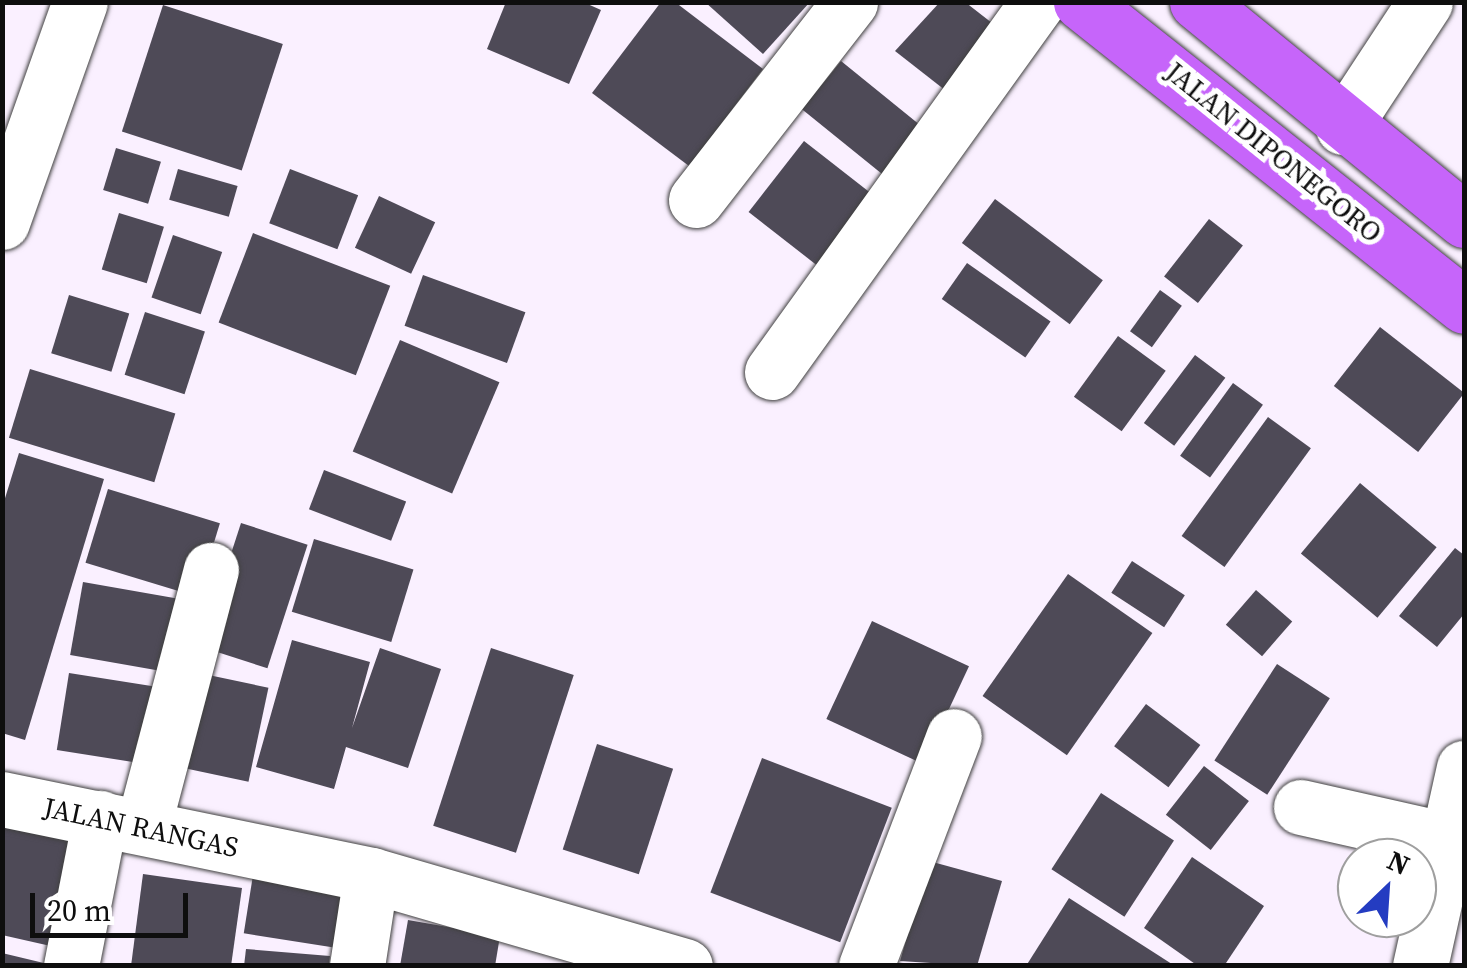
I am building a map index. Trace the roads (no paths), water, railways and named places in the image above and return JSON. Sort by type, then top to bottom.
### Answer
[{"type":"main road","name":"JALAN DIPONEGORO","points":[[1081,2],[1464,306]]},
{"type":"main road","points":[[1197,2],[1343,127],[1464,220]]},
{"type":"street","points":[[2,222],[80,2]]},
{"type":"street","points":[[696,200],[850,2]]},
{"type":"street","points":[[772,372],[1038,2]]},
{"type":"street","points":[[1343,127],[1425,2]]},
{"type":"street","points":[[70,966],[210,570]]},
{"type":"street","points":[[866,966],[954,736]]},
{"type":"street","points":[[1420,966],[1464,768]]},
{"type":"street","name":"JALAN RANGAS","points":[[2,799],[370,875],[685,966]]},
{"type":"street","points":[[1301,807],[1448,840]]},
{"type":"street","points":[[358,966],[370,875]]}]
